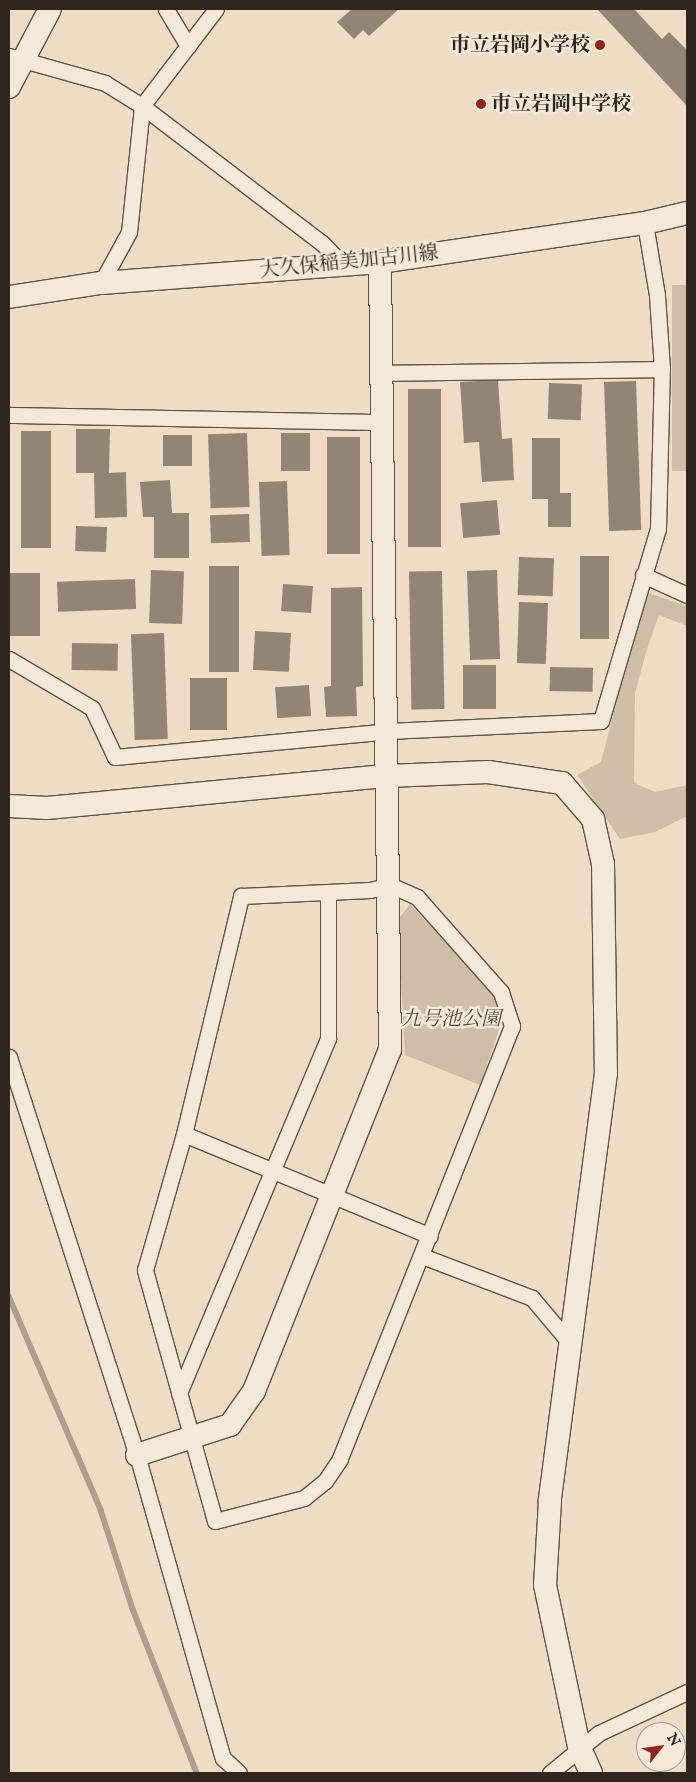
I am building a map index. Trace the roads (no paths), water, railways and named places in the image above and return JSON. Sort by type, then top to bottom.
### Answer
[{"type":"street","points":[[9,87],[15,57],[50,9]]},
{"type":"street","points":[[166,9],[188,46]]},
{"type":"street","points":[[101,283],[129,232],[142,106],[216,9]]},
{"type":"street","points":[[15,57],[104,83],[142,106],[322,243],[342,264]]},
{"type":"street","name":"大久保稲美加古川線","points":[[9,297],[101,283],[380,262],[645,223],[687,213]]},
{"type":"street","points":[[9,659],[92,708],[115,757],[388,732],[601,721],[658,529],[662,369],[657,294],[645,223]]},
{"type":"street","points":[[137,1455],[192,1440],[230,1425],[254,1391],[390,1050],[390,885],[380,262]]},
{"type":"street","points":[[382,373],[662,369]]},
{"type":"street","points":[[9,415],[382,422]]},
{"type":"street","points":[[643,575],[687,595]]},
{"type":"street","points":[[9,806],[47,808],[387,776],[488,772],[562,782],[592,819],[603,864],[606,1073],[550,1501],[546,1585],[579,1746],[591,1773]]},
{"type":"street","points":[[390,885],[417,897],[501,992],[512,1026],[340,1459],[325,1482],[304,1498],[214,1521],[145,1270],[184,1134],[241,896],[328,892],[390,885]]},
{"type":"street","points":[[179,1393],[328,1038],[328,892]]},
{"type":"street","points":[[9,1057],[137,1455],[223,1758],[239,1773]]},
{"type":"street","points":[[184,1134],[332,1197],[430,1236]]},
{"type":"street","points":[[422,1256],[532,1298],[570,1343]]},
{"type":"street","points":[[550,1773],[579,1746],[599,1732],[687,1692]]},
{"type":"waterway","points":[[9,1296],[101,1510],[133,1609],[197,1773]]},
{"type":"place","name":"市立岩岡小学校","points":[[600,45]]},
{"type":"place","name":"市立岩岡中学校","points":[[481,104]]},
{"type":"park label","name":"九号池公園","points":[[451,1019]]}]
